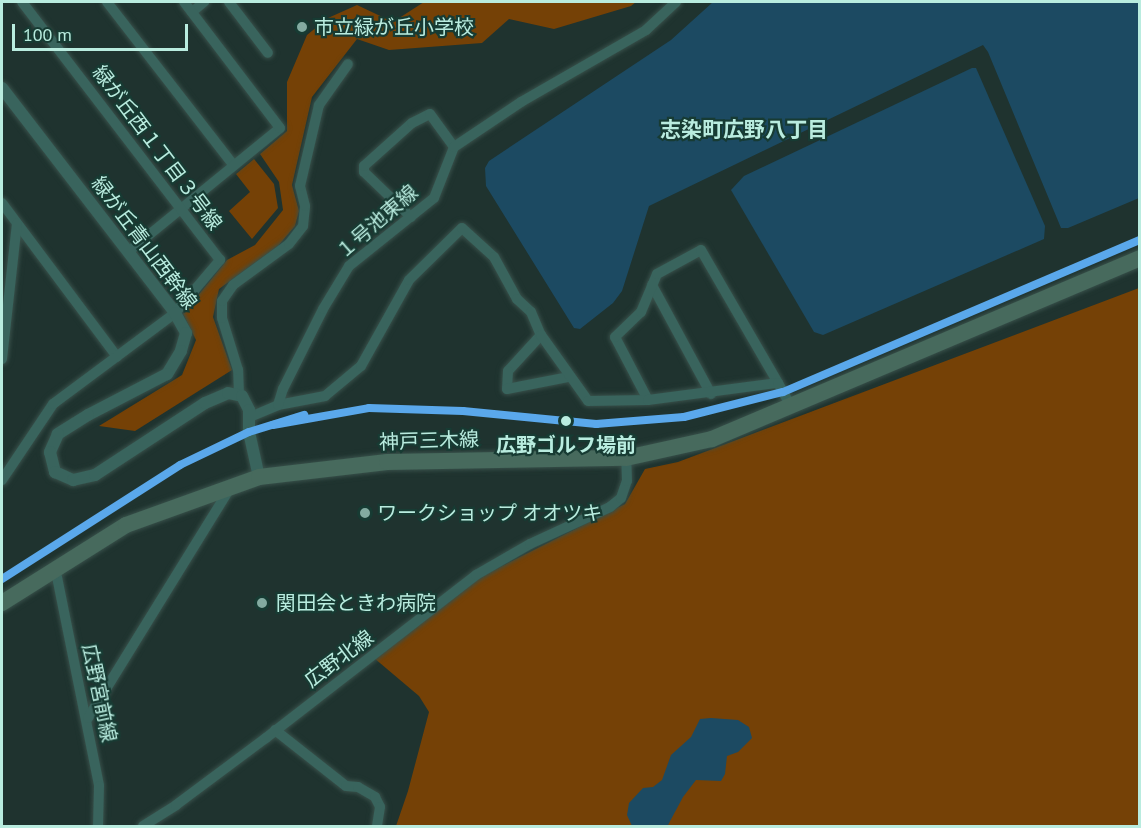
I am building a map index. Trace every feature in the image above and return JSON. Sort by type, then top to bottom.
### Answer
[{"type":"main road","name":"神戸三木線","points":[[2,603],[55,567],[126,525],[259,477],[387,462],[626,458],[712,439],[1140,258]]},
{"type":"street","name":"緑が丘西１丁目３号線","points":[[22,2],[220,260],[175,313]]},
{"type":"street","points":[[107,2],[234,166]]},
{"type":"street","points":[[128,252],[280,128],[184,2]]},
{"type":"street","points":[[192,12],[204,2]]},
{"type":"street","points":[[229,2],[268,53]]},
{"type":"street","points":[[411,217],[364,172],[364,166],[412,123],[430,114],[454,147],[521,102],[646,30],[676,2]]},
{"type":"street","points":[[259,477],[249,432],[250,417],[242,396],[239,395],[238,370],[222,318],[222,301],[233,285],[289,244],[303,226],[305,206],[300,186],[319,105],[348,64]]},
{"type":"street","name":"緑が丘青山西幹線","points":[[2,88],[175,313],[186,333],[181,351],[167,374],[88,415],[58,434],[50,452],[55,471],[73,480],[95,475],[206,403],[228,393],[239,395]]},
{"type":"street","name":"１号池東線","points":[[278,405],[283,389],[323,309],[349,266],[434,198],[454,147]]},
{"type":"street","points":[[2,204],[117,357]]},
{"type":"street","points":[[2,360],[17,224]]},
{"type":"street","points":[[250,417],[278,405],[325,396],[361,366],[409,280],[462,228],[494,257],[517,299],[531,312],[541,335],[568,377],[588,400],[648,400],[711,394],[778,383]]},
{"type":"street","points":[[648,400],[615,337],[641,312],[657,274],[701,250],[791,406]]},
{"type":"street","points":[[652,285],[711,394]]},
{"type":"street","points":[[2,480],[53,404],[175,313]]},
{"type":"street","points":[[541,335],[508,371],[507,389],[568,377]]},
{"type":"street","name":"広野北線","points":[[143,826],[185,798],[476,575],[530,544],[610,507],[621,498],[627,481],[626,458]]},
{"type":"street","points":[[88,718],[230,488]]},
{"type":"street","name":"広野宮前線","points":[[55,567],[88,718],[99,786],[98,826]]},
{"type":"street","points":[[275,730],[346,786],[358,787],[375,796],[380,807],[377,826]]},
{"type":"shaded area","points":[[424,2],[636,2],[631,6],[554,29],[509,19],[482,43],[389,50],[357,39],[312,97],[292,185],[299,211],[295,226],[278,246],[219,289],[213,317],[232,370],[135,431],[99,426],[182,375],[196,340],[183,314],[227,260],[255,245],[283,210],[279,182],[260,154],[287,131],[287,82],[307,35],[328,18],[357,5],[393,22]]},
{"type":"shaded area","points":[[254,159],[274,184],[278,208],[252,239],[229,211],[250,192],[236,174]]},
{"type":"shaded area","points":[[1139,288],[1139,826],[396,826],[429,712],[419,696],[374,658],[482,576],[625,504],[645,469],[678,462]]},
{"type":"water","points":[[713,2],[1139,2],[1139,198],[1068,228],[1061,228],[988,52],[983,45],[649,206],[622,291],[613,303],[580,329],[574,328],[486,186],[485,168],[489,161],[671,40]]},
{"type":"water","points":[[976,68],[1045,226],[1044,239],[823,335],[814,332],[731,190],[744,176]]},
{"type":"water","points":[[700,719],[738,720],[749,727],[752,738],[738,752],[727,756],[725,774],[721,781],[696,780],[683,797],[668,825],[632,826],[627,815],[629,803],[643,788],[653,787],[662,780],[671,755],[691,737]]},
{"type":"transit line","points":[[273,425],[369,408],[463,411],[596,424],[684,417],[783,392],[1140,240]]},
{"type":"transit line","points":[[2,579],[180,465],[249,432],[304,415]]},
{"type":"place","name":"市立緑が丘小学校","points":[[302,27]]},
{"type":"place","name":"広野ゴルフ場前","points":[[566,421]]},
{"type":"place","name":"ワークショップ オオツキ","points":[[365,513]]},
{"type":"place","name":"関田会ときわ病院","points":[[262,603]]},
{"type":"district","name":"志染町広野八丁目","points":[[744,130]]}]
